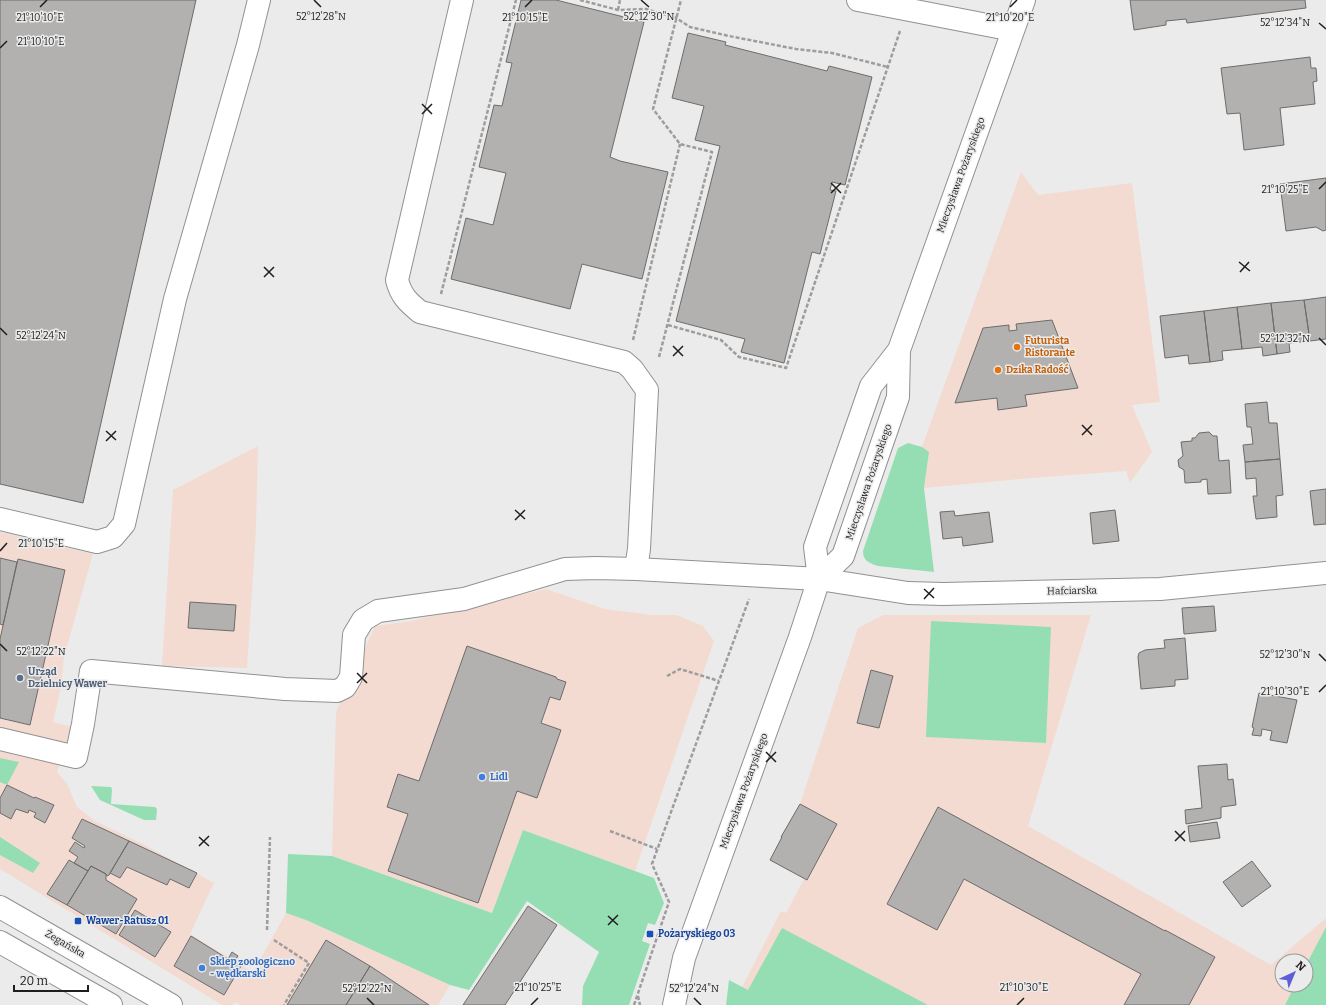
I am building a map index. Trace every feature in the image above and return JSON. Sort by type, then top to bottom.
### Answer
[{"type":"street","points":[[0,519],[97,542],[113,537],[124,524],[175,299],[248,45],[259,0]]},
{"type":"street","points":[[462,0],[397,280],[399,290],[408,303],[420,312],[624,362],[632,369],[647,390],[639,549],[636,569]]},
{"type":"street","points":[[858,0],[1013,30]]},
{"type":"street","name":"Mieczysława Pożaryskiego","points":[[674,1005],[684,958],[800,637],[819,579],[815,547],[871,386],[898,350],[1024,0]]},
{"type":"street","name":"Mieczysława Pożaryskiego","points":[[819,579],[843,556],[898,397],[898,350]]},
{"type":"street","name":"Hafciarska","points":[[0,739],[76,757],[83,724],[91,671],[285,690],[337,691],[345,687],[351,677],[354,636],[363,620],[378,611],[464,599],[565,569],[636,569],[819,579],[908,593],[943,594],[1160,589],[1326,573]]},
{"type":"street","name":"Żegańska","points":[[0,907],[171,1005]]},
{"type":"street","points":[[0,942],[111,1005]]},
{"type":"path","points":[[440,300],[516,0]]},
{"type":"path","points":[[580,0],[618,10],[646,9],[676,18],[690,27],[796,49],[832,53],[888,67]]},
{"type":"path","points":[[618,10],[620,0]]},
{"type":"path","points":[[659,357],[712,152],[680,144],[653,108],[681,0]]},
{"type":"path","points":[[668,325],[721,340],[739,356],[786,368],[907,10]]},
{"type":"path","points":[[633,342],[680,144]]},
{"type":"path","points":[[634,1005],[670,902],[652,864],[720,681],[757,576]]},
{"type":"path","points":[[667,676],[680,669],[720,681]]},
{"type":"path","points":[[610,831],[657,849]]},
{"type":"path","points":[[267,930],[270,836]]},
{"type":"path","points":[[274,940],[309,963],[284,1005]]},
{"type":"path","points":[[638,995],[640,1005]]},
{"type":"shaded area","points":[[1021,172],[1038,195],[1132,183],[1160,402],[1132,405],[1152,452],[1130,483],[1126,471],[924,488],[929,452],[922,447]]},
{"type":"shaded area","points":[[258,446],[256,529],[247,668],[162,666],[173,490]]},
{"type":"shaded area","points":[[0,532],[93,554],[64,657],[61,687],[53,722],[73,727],[57,772],[67,784],[77,807],[95,821],[139,842],[214,883],[190,934],[253,972],[286,913],[306,920],[450,985],[438,1005],[240,1005],[235,1002],[233,1005],[222,1005],[0,869]]},
{"type":"shaded area","points":[[546,589],[605,609],[653,615],[676,615],[703,626],[714,641],[635,871],[523,830],[492,913],[332,856],[336,712],[375,626],[411,621]]},
{"type":"shaded area","points":[[883,615],[1091,615],[1028,826],[1271,965],[1274,962],[1274,993],[1314,993],[1314,953],[1285,953],[1326,918],[1326,1005],[739,1005],[742,987],[781,911],[786,913],[804,879],[770,860],[800,804],[858,628]]},
{"type":"green space","points":[[908,443],[922,447],[929,452],[924,488],[934,572],[878,566],[867,561],[863,554],[898,448]]},
{"type":"green space","points":[[931,621],[1051,627],[1046,743],[926,737]]},
{"type":"green space","points":[[0,758],[19,762],[7,785],[0,782]]},
{"type":"green space","points":[[91,786],[111,787],[111,804],[155,807],[157,809],[156,820],[144,820],[100,800]]},
{"type":"green space","points":[[523,830],[654,878],[664,903],[655,925],[648,923],[642,941],[650,944],[629,1005],[582,1005],[583,986],[599,952],[527,901],[469,990],[450,985],[306,920],[286,913],[288,854],[332,856],[492,913]]},
{"type":"green space","points":[[0,837],[40,863],[33,873],[0,855]]},
{"type":"green space","points":[[1326,927],[1326,1005],[1285,1005],[1291,993],[1314,993],[1314,953],[1312,953]]},
{"type":"green space","points":[[782,928],[928,1005],[726,1005],[729,980],[748,990]]},
{"type":"building","points":[[0,0],[196,0],[83,503],[0,484]]},
{"type":"building","points":[[521,0],[556,0],[644,22],[610,157],[620,161],[668,172],[642,279],[582,264],[570,309],[451,279],[466,218],[493,225],[506,173],[479,167],[494,105],[502,106],[512,63],[506,62]]},
{"type":"building","points":[[1130,0],[1305,0],[1306,8],[1187,23],[1186,19],[1166,21],[1166,25],[1134,30]]},
{"type":"building","points":[[688,33],[726,42],[725,45],[827,71],[829,66],[872,77],[845,185],[832,182],[830,190],[836,191],[820,254],[812,252],[784,363],[741,352],[745,339],[676,321],[720,146],[695,140],[704,106],[672,98]]},
{"type":"building","points":[[1310,57],[1311,68],[1316,68],[1317,81],[1313,82],[1315,104],[1280,108],[1284,145],[1244,150],[1240,113],[1227,114],[1221,68]]},
{"type":"building","points":[[1326,178],[1326,230],[1323,231],[1316,227],[1286,231],[1280,184]]},
{"type":"building","points":[[1326,297],[1326,339],[1310,341],[1304,300]]},
{"type":"building","points":[[1304,300],[1310,341],[1289,343],[1290,352],[1277,354],[1271,303]]},
{"type":"building","points":[[1271,303],[1277,354],[1263,356],[1262,347],[1242,349],[1237,307]]},
{"type":"building","points":[[1237,307],[1242,349],[1222,351],[1223,360],[1210,362],[1204,311]]},
{"type":"building","points":[[1204,311],[1210,362],[1189,364],[1188,355],[1165,358],[1160,316]]},
{"type":"building","points":[[1052,320],[1078,388],[1025,395],[1027,406],[998,410],[997,398],[955,403],[983,328],[1009,325],[1009,331],[1017,330],[1016,324]]},
{"type":"building","points":[[1267,402],[1269,423],[1277,423],[1280,459],[1245,462],[1243,445],[1253,444],[1251,427],[1247,427],[1245,404]]},
{"type":"building","points":[[1209,432],[1213,436],[1217,436],[1219,461],[1229,460],[1231,493],[1208,494],[1207,479],[1201,480],[1201,482],[1185,483],[1184,470],[1179,467],[1178,460],[1183,456],[1181,442],[1192,441],[1192,438],[1195,438],[1199,433]]},
{"type":"building","points":[[1280,459],[1283,495],[1276,496],[1277,517],[1256,519],[1253,496],[1257,496],[1256,478],[1246,479],[1245,462]]},
{"type":"building","points":[[1326,489],[1326,524],[1314,525],[1310,491]]},
{"type":"building","points":[[1115,510],[1119,541],[1093,544],[1090,513]]},
{"type":"building","points":[[954,511],[955,516],[989,512],[993,542],[963,546],[962,537],[943,539],[940,512]]},
{"type":"building","points":[[0,558],[17,562],[3,625],[0,624]]},
{"type":"building","name":"Urząd Dzielnicy Wawer","points":[[18,559],[65,570],[30,725],[0,718],[0,639]]},
{"type":"building","points":[[190,602],[236,605],[234,631],[188,628]]},
{"type":"building","points":[[1214,606],[1216,631],[1184,634],[1182,608]]},
{"type":"building","points":[[1185,638],[1188,679],[1175,680],[1175,686],[1141,689],[1138,657],[1139,653],[1145,650],[1165,648],[1164,640]]},
{"type":"building","name":"Lidl","points":[[467,646],[556,677],[557,679],[566,682],[560,700],[550,697],[541,723],[561,730],[537,798],[517,791],[478,903],[388,871],[408,814],[387,807],[398,774],[419,781]]},
{"type":"building","points":[[871,670],[893,676],[879,728],[857,723]]},
{"type":"building","points":[[1259,693],[1297,700],[1287,743],[1270,740],[1272,731],[1262,729],[1261,736],[1252,735],[1254,728],[1252,727]]},
{"type":"building","points":[[1227,764],[1228,780],[1233,779],[1236,805],[1221,807],[1221,818],[1186,824],[1185,810],[1202,808],[1198,766]]},
{"type":"building","points":[[7,785],[34,798],[35,797],[54,805],[45,823],[34,817],[36,813],[29,810],[28,813],[16,809],[11,819],[0,813],[0,798]]},
{"type":"building","points":[[800,804],[837,824],[807,880],[770,860]]},
{"type":"building","points":[[938,807],[1215,957],[1189,1005],[1124,1005],[1141,974],[964,879],[937,930],[887,904]]},
{"type":"building","points":[[82,819],[129,841],[107,876],[91,866],[88,871],[74,863],[78,857],[69,851],[75,842],[84,848],[85,846],[72,838]]},
{"type":"building","points":[[1217,822],[1220,838],[1190,842],[1188,826]]},
{"type":"building","points":[[129,841],[197,873],[189,888],[170,879],[167,885],[127,867],[120,878],[110,873]]},
{"type":"building","points":[[69,860],[88,871],[67,905],[47,894]]},
{"type":"building","points":[[1252,861],[1271,886],[1242,907],[1223,882]]},
{"type":"building","points":[[91,866],[106,874],[106,880],[137,899],[116,934],[67,905]]},
{"type":"building","points":[[528,906],[557,925],[505,1005],[463,1005]]},
{"type":"building","points":[[135,910],[171,932],[155,957],[119,935]]},
{"type":"building","points":[[191,936],[228,959],[232,952],[238,956],[234,962],[241,966],[224,995],[174,966]]},
{"type":"building","points":[[326,940],[370,966],[346,1005],[287,1005]]},
{"type":"building","points":[[370,966],[429,1005],[346,1005]]},
{"type":"place","name":"Futurista Ristorante","points":[[1017,347]]},
{"type":"place","name":"Dzika Radość","points":[[998,370]]},
{"type":"place","name":"Urząd Dzielnicy Wawer","points":[[20,678]]},
{"type":"place","name":"Lidl","points":[[482,777]]},
{"type":"place","name":"Wawer-Ratusz 01","points":[[78,921]]},
{"type":"place","name":"Pożaryskiego 03","points":[[650,934]]},
{"type":"place","name":"Sklep zoologiczno - wędkarski","points":[[202,968]]}]
